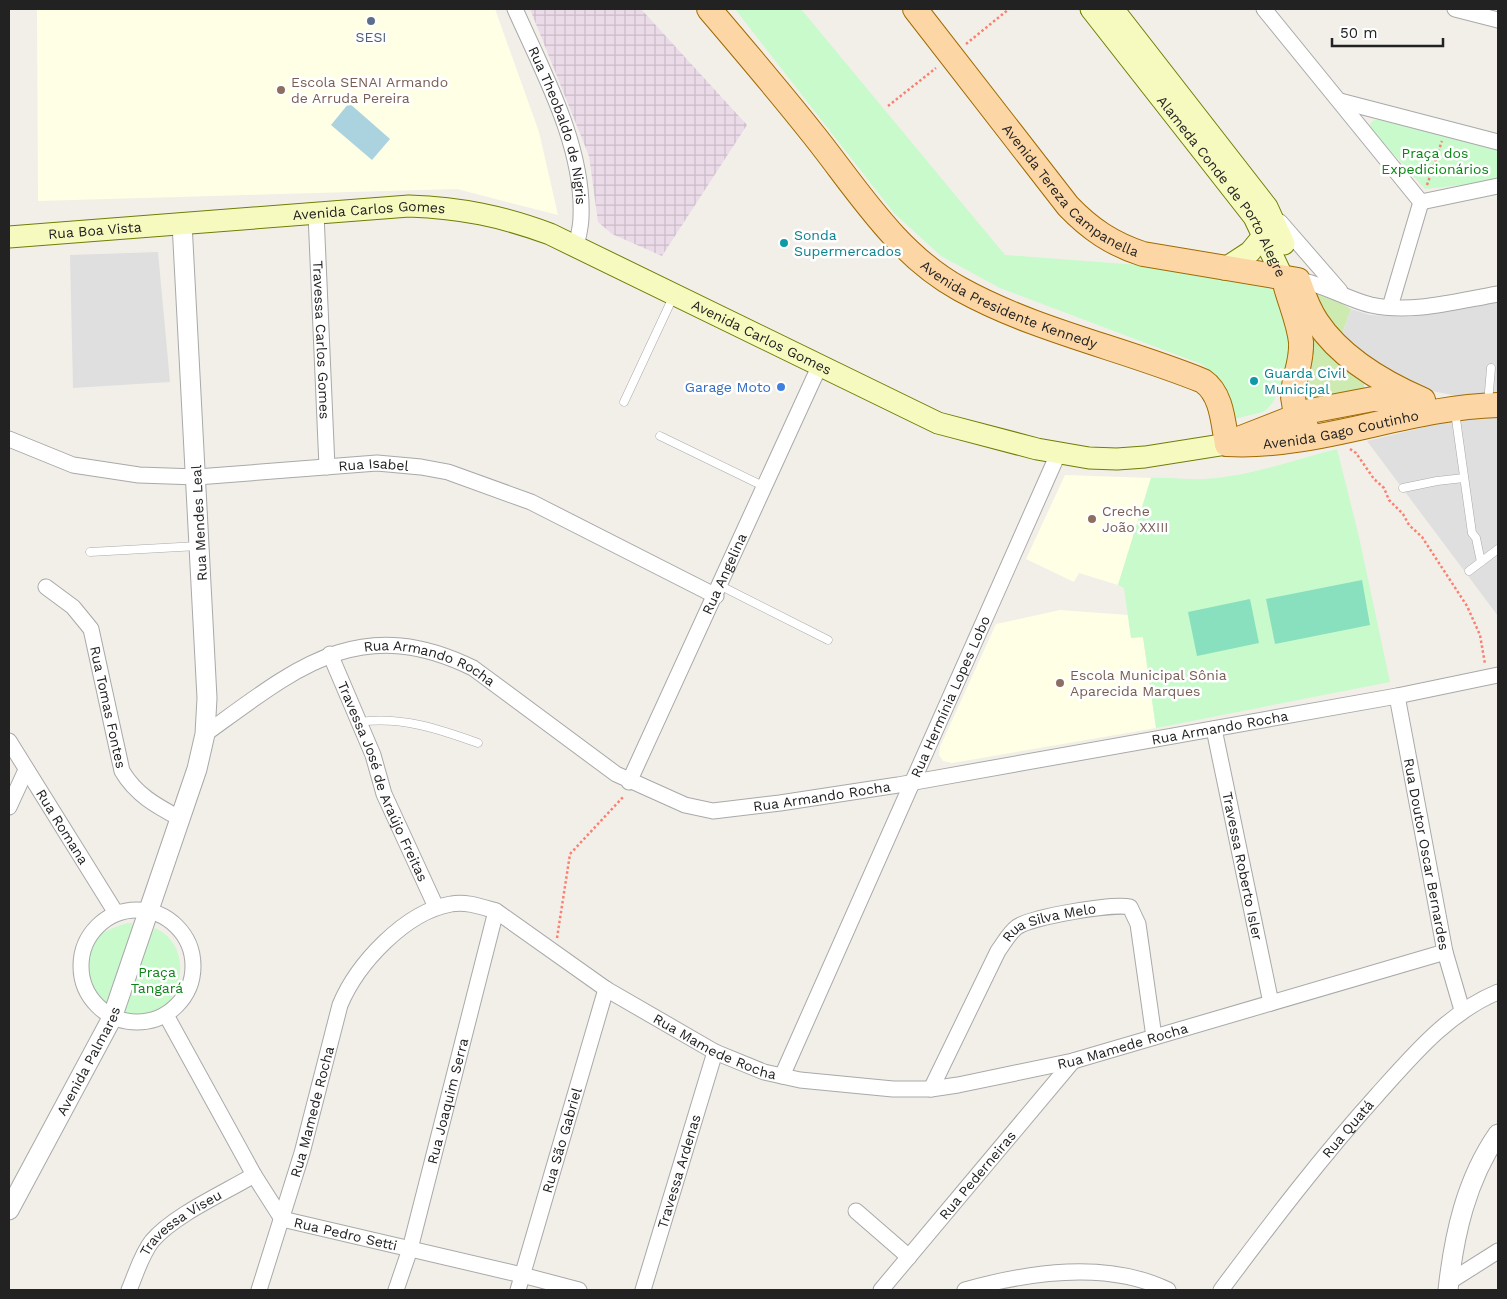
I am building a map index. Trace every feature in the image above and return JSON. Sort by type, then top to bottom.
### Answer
[{"type":"main road","name":"Avenida Presidente Kennedy","points":[[710,9],[812,133],[880,220],[914,256],[958,288],[1001,310],[1203,381],[1214,392],[1216,397],[1226,444]]},
{"type":"main road","name":"Avenida Tereza Campanella","points":[[915,9],[1068,206],[1085,224],[1101,236],[1133,251],[1224,269],[1291,279]]},
{"type":"main road","name":"Alameda Conde de Porto Alegre","points":[[1091,9],[1248,211],[1291,279],[1301,343],[1298,368],[1293,383],[1293,400],[1298,415]]},
{"type":"main road","points":[[1112,9],[1267,207],[1291,279],[1321,327],[1336,344],[1386,383],[1423,400]]},
{"type":"main road","name":"Avenida Carlos Gomes","points":[[182,223],[409,206],[467,210],[521,223],[576,247],[819,367],[938,423],[1058,454],[1116,460],[1226,444],[1298,415],[1338,405]]},
{"type":"main road","name":"Rua Boa Vista","points":[[9,237],[182,223]]},
{"type":"main road","points":[[1224,269],[1250,252],[1264,235]]},
{"type":"main road","points":[[1352,439],[1367,417],[1373,399],[1370,379],[1364,366]]},
{"type":"main road","points":[[1258,432],[1283,402],[1293,383]]},
{"type":"main road","name":"Avenida Gago Coutinho","points":[[1338,405],[1373,399],[1423,400],[1454,408]]},
{"type":"main road","name":"Avenida Gago Coutinho","points":[[1226,444],[1258,445],[1319,436],[1352,439],[1454,408],[1493,405]]},
{"type":"main road","points":[[1298,415],[1306,428],[1319,436]]},
{"type":"street","name":"Rua Theobaldo de Nigris","points":[[515,9],[565,126],[578,168],[581,220],[576,247]]},
{"type":"street","points":[[1264,9],[1421,202]]},
{"type":"street","points":[[1455,9],[1498,20]]},
{"type":"street","points":[[1340,101],[1498,142]]},
{"type":"street","points":[[1421,202],[1498,186]]},
{"type":"street","points":[[1390,307],[1421,202]]},
{"type":"street","points":[[1267,207],[1342,294]]},
{"type":"street","name":"Travessa Carlos Gomes","points":[[316,214],[327,467]]},
{"type":"street","name":"Rua Mendes Leal","points":[[181,819],[205,734],[207,698],[197,478],[182,223]]},
{"type":"street","points":[[1291,279],[1316,283],[1363,303],[1390,307],[1415,307],[1498,294]]},
{"type":"street","name":"Rua Angelina","points":[[633,783],[819,367]]},
{"type":"street","name":"Rua Isabel","points":[[9,439],[73,465],[139,475],[197,478],[377,463],[421,467],[464,477],[530,502],[718,591]]},
{"type":"street","name":"Rua Hermínia Lopes Lobo","points":[[782,1076],[1058,454]]},
{"type":"street","name":"Rua Tomas Fontes","points":[[46,586],[73,607],[91,629],[118,759],[124,776],[147,800],[181,819]]},
{"type":"street","name":"Rua Armando Rocha","points":[[205,734],[296,671],[330,654],[352,648],[385,645],[432,652],[455,659],[484,675],[633,783],[685,805],[713,811],[780,803],[911,782],[1397,696],[1493,677]]},
{"type":"street","name":"Travessa José de Araújo Freitas","points":[[330,654],[373,755],[384,794],[436,907]]},
{"type":"street","name":"Rua Doutor Oscar Bernardes","points":[[1397,696],[1445,952],[1462,1010]]},
{"type":"street","name":"Travessa Roberto Isler","points":[[1214,729],[1271,1004]]},
{"type":"street","name":"Rua Romana","points":[[9,741],[116,913]]},
{"type":"street","points":[[9,807],[26,770]]},
{"type":"street","name":"Avenida Palmares","points":[[9,1210],[112,1018],[181,819]]},
{"type":"street","name":"Rua Mamede Rocha","points":[[260,1290],[302,1153],[340,1005],[348,986],[365,962],[391,936],[436,907],[453,903],[475,905],[496,911],[606,989],[715,1052],[764,1072],[800,1080],[893,1089],[931,1089],[1073,1061],[1445,952]]},
{"type":"street","name":"Rua Silva Melo","points":[[931,1089],[998,951],[1012,932],[1028,922],[1114,905],[1130,907],[1138,924],[1154,1037]]},
{"type":"street","points":[[140,910],[149,911],[158,913],[174,922],[186,936],[193,953],[194,971],[190,988],[180,1004],[166,1016],[148,1022],[129,1023],[112,1018],[95,1005],[85,989],[80,970],[82,951],[91,933],[116,913],[140,910]]},
{"type":"street","name":"Rua Joaquim Serra","points":[[396,1290],[410,1249],[496,911]]},
{"type":"street","name":"Rua São Gabriel","points":[[518,1290],[606,989]]},
{"type":"street","name":"Rua Quatá","points":[[1221,1290],[1351,1124],[1407,1062],[1462,1010],[1498,992]]},
{"type":"street","name":"Rua Pedro Setti","points":[[166,1016],[254,1176],[282,1219],[579,1290]]},
{"type":"street","name":"Travessa Ardenas","points":[[643,1290],[715,1052]]},
{"type":"street","name":"Rua Pederneiras","points":[[881,1290],[1073,1061]]},
{"type":"street","points":[[1448,1286],[1456,1232],[1464,1201],[1490,1145],[1498,1134]]},
{"type":"street","name":"Travessa Viseu","points":[[129,1290],[143,1256],[152,1241],[164,1229],[254,1176]]},
{"type":"street","points":[[856,1211],[909,1257]]},
{"type":"street","points":[[1448,1286],[1498,1251]]},
{"type":"street","points":[[965,1290],[1023,1276],[1074,1272],[1140,1280],[1168,1290]]},
{"type":"lane","points":[[624,402],[674,295]]},
{"type":"lane","points":[[1491,368],[1493,405]]},
{"type":"lane","points":[[1454,408],[1472,533],[1476,538],[1480,562]]},
{"type":"lane","points":[[660,436],[766,487]]},
{"type":"lane","points":[[1403,488],[1437,480],[1464,478]]},
{"type":"lane","points":[[90,552],[200,546]]},
{"type":"lane","points":[[1469,571],[1498,549]]},
{"type":"lane","points":[[718,591],[828,640]]},
{"type":"lane","points":[[359,722],[393,720],[444,731],[478,744]]},
{"type":"path","points":[[1421,202],[1447,128]]},
{"type":"path","points":[[1352,439],[1356,453],[1374,479],[1384,488],[1389,500],[1403,514],[1409,525],[1422,537],[1467,606],[1480,635],[1493,677]]},
{"type":"path","points":[[555,952],[570,854],[633,783]]},
{"type":"shaded area","name":"Escola SENAI Armando de Arruda Pereira","points":[[37,9],[495,9],[539,132],[558,215],[457,189],[38,201]]},
{"type":"shaded area","points":[[530,9],[641,9],[747,125],[662,256],[612,234],[598,222],[589,156]]},
{"type":"shaded area","points":[[158,252],[170,382],[73,388],[70,255]]},
{"type":"shaded area","points":[[1498,300],[1498,396],[1457,396],[1432,391],[1393,377],[1341,338],[1351,309],[1370,315],[1411,317]]},
{"type":"shaded area","points":[[1498,416],[1498,616],[1367,441],[1453,420]]},
{"type":"shaded area","name":"Creche João XXIII","points":[[1065,475],[1151,478],[1118,585],[1079,573],[1074,582],[1026,559]]},
{"type":"shaded area","name":"Escola Municipal Sônia Aparecida Marques","points":[[1060,610],[1128,615],[1131,637],[1143,637],[1156,728],[952,763],[943,761],[939,755],[940,747],[996,624]]},
{"type":"green space","points":[[735,9],[801,9],[1005,255],[1139,265],[1278,290],[1289,329],[1289,368],[1273,402],[1263,412],[1234,419],[1224,385],[1219,377],[1201,364],[1000,288],[941,256],[894,213]]},
{"type":"green space","name":"Praça dos Expedicionários","points":[[1374,120],[1498,150],[1498,178],[1462,185],[1425,189],[1371,129],[1370,124]]},
{"type":"green space","points":[[1310,289],[1323,293],[1351,309],[1341,337]]},
{"type":"green space","points":[[1306,319],[1358,375],[1364,384],[1365,393],[1306,404],[1303,389]]},
{"type":"green space","points":[[1337,449],[1359,537],[1390,682],[1156,728],[1143,637],[1131,638],[1124,588],[1118,585],[1151,478],[1198,479],[1239,475]]},
{"type":"green space","points":[[1362,580],[1370,625],[1275,644],[1266,599]]},
{"type":"green space","points":[[1250,599],[1259,643],[1197,656],[1188,612]]},
{"type":"green space","name":"Praça Tangará","points":[[127,923],[132,923],[133,927],[104,1009],[91,993],[88,983],[86,963],[88,954],[92,944],[99,936]]},
{"type":"green space","name":"Praça Tangará","points":[[155,928],[170,939],[178,954],[180,970],[177,986],[169,1001],[158,1012],[143,1018],[125,1017],[124,1013],[151,933]]},
{"type":"water","points":[[349,103],[390,139],[372,160],[331,125]]},
{"type":"place","name":"SESI","points":[[371,21]]},
{"type":"place","name":"Escola SENAI Armando de Arruda Pereira","points":[[281,90]]},
{"type":"place","name":"Sonda Supermercados","points":[[784,243]]},
{"type":"place","name":"Guarda Civil Municipal","points":[[1254,381]]},
{"type":"place","name":"Garage Moto","points":[[781,387]]},
{"type":"place","name":"Creche João XXIII","points":[[1092,519]]},
{"type":"place","name":"Escola Municipal Sônia Aparecida Marques","points":[[1060,683]]}]
